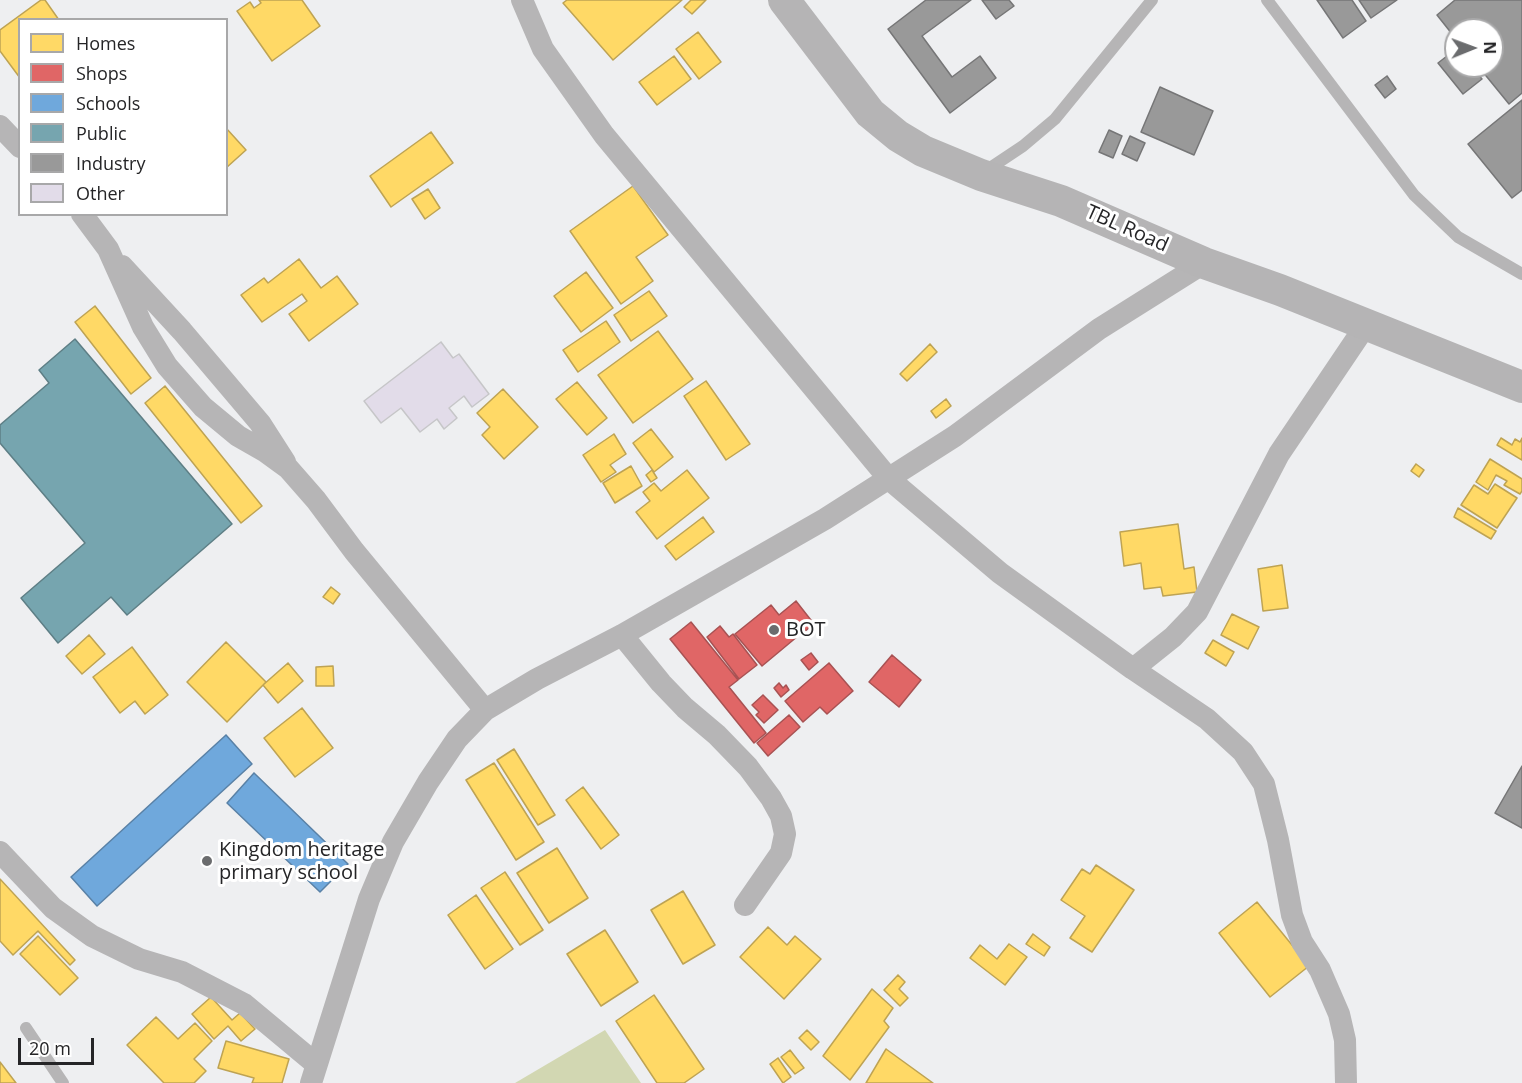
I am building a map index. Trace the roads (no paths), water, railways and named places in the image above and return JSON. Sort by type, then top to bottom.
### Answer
[{"type":"street","points":[[522,0],[543,49],[604,135],[889,479],[1000,573],[1207,719],[1243,752],[1264,784],[1278,840],[1292,915],[1302,942],[1320,970],[1339,1014],[1345,1040],[1346,1083]]},
{"type":"street","name":"TBL Road","points":[[784,0],[870,113],[898,136],[923,151],[981,175],[1061,201],[1203,263],[1522,387]]},
{"type":"street","points":[[0,126],[18,145]]},
{"type":"street","points":[[83,216],[108,249],[260,423],[288,468],[485,710]]},
{"type":"street","points":[[108,249],[143,327],[167,366],[203,407],[238,436],[288,468]]},
{"type":"street","points":[[0,852],[53,908],[92,936],[139,959],[182,972],[244,1004],[313,1074],[369,899],[393,842],[457,739],[485,710],[537,679],[622,636],[825,519],[983,416],[1099,329],[1203,263]]},
{"type":"street","points":[[1133,669],[1173,637],[1197,612],[1279,454],[1366,325]]},
{"type":"street","points":[[622,636],[685,708],[717,735],[748,767],[781,816],[785,834],[781,853],[746,905]]},
{"type":"lane","points":[[981,175],[1023,146],[1054,119],[1152,0]]},
{"type":"lane","points":[[1267,0],[1414,195],[1458,237],[1522,274]]},
{"type":"lane","points":[[26,1028],[63,1083]]},
{"type":"place","name":"BOT","points":[[774,630]]},
{"type":"place","name":"Kingdom heritage primary school","points":[[207,861]]}]
